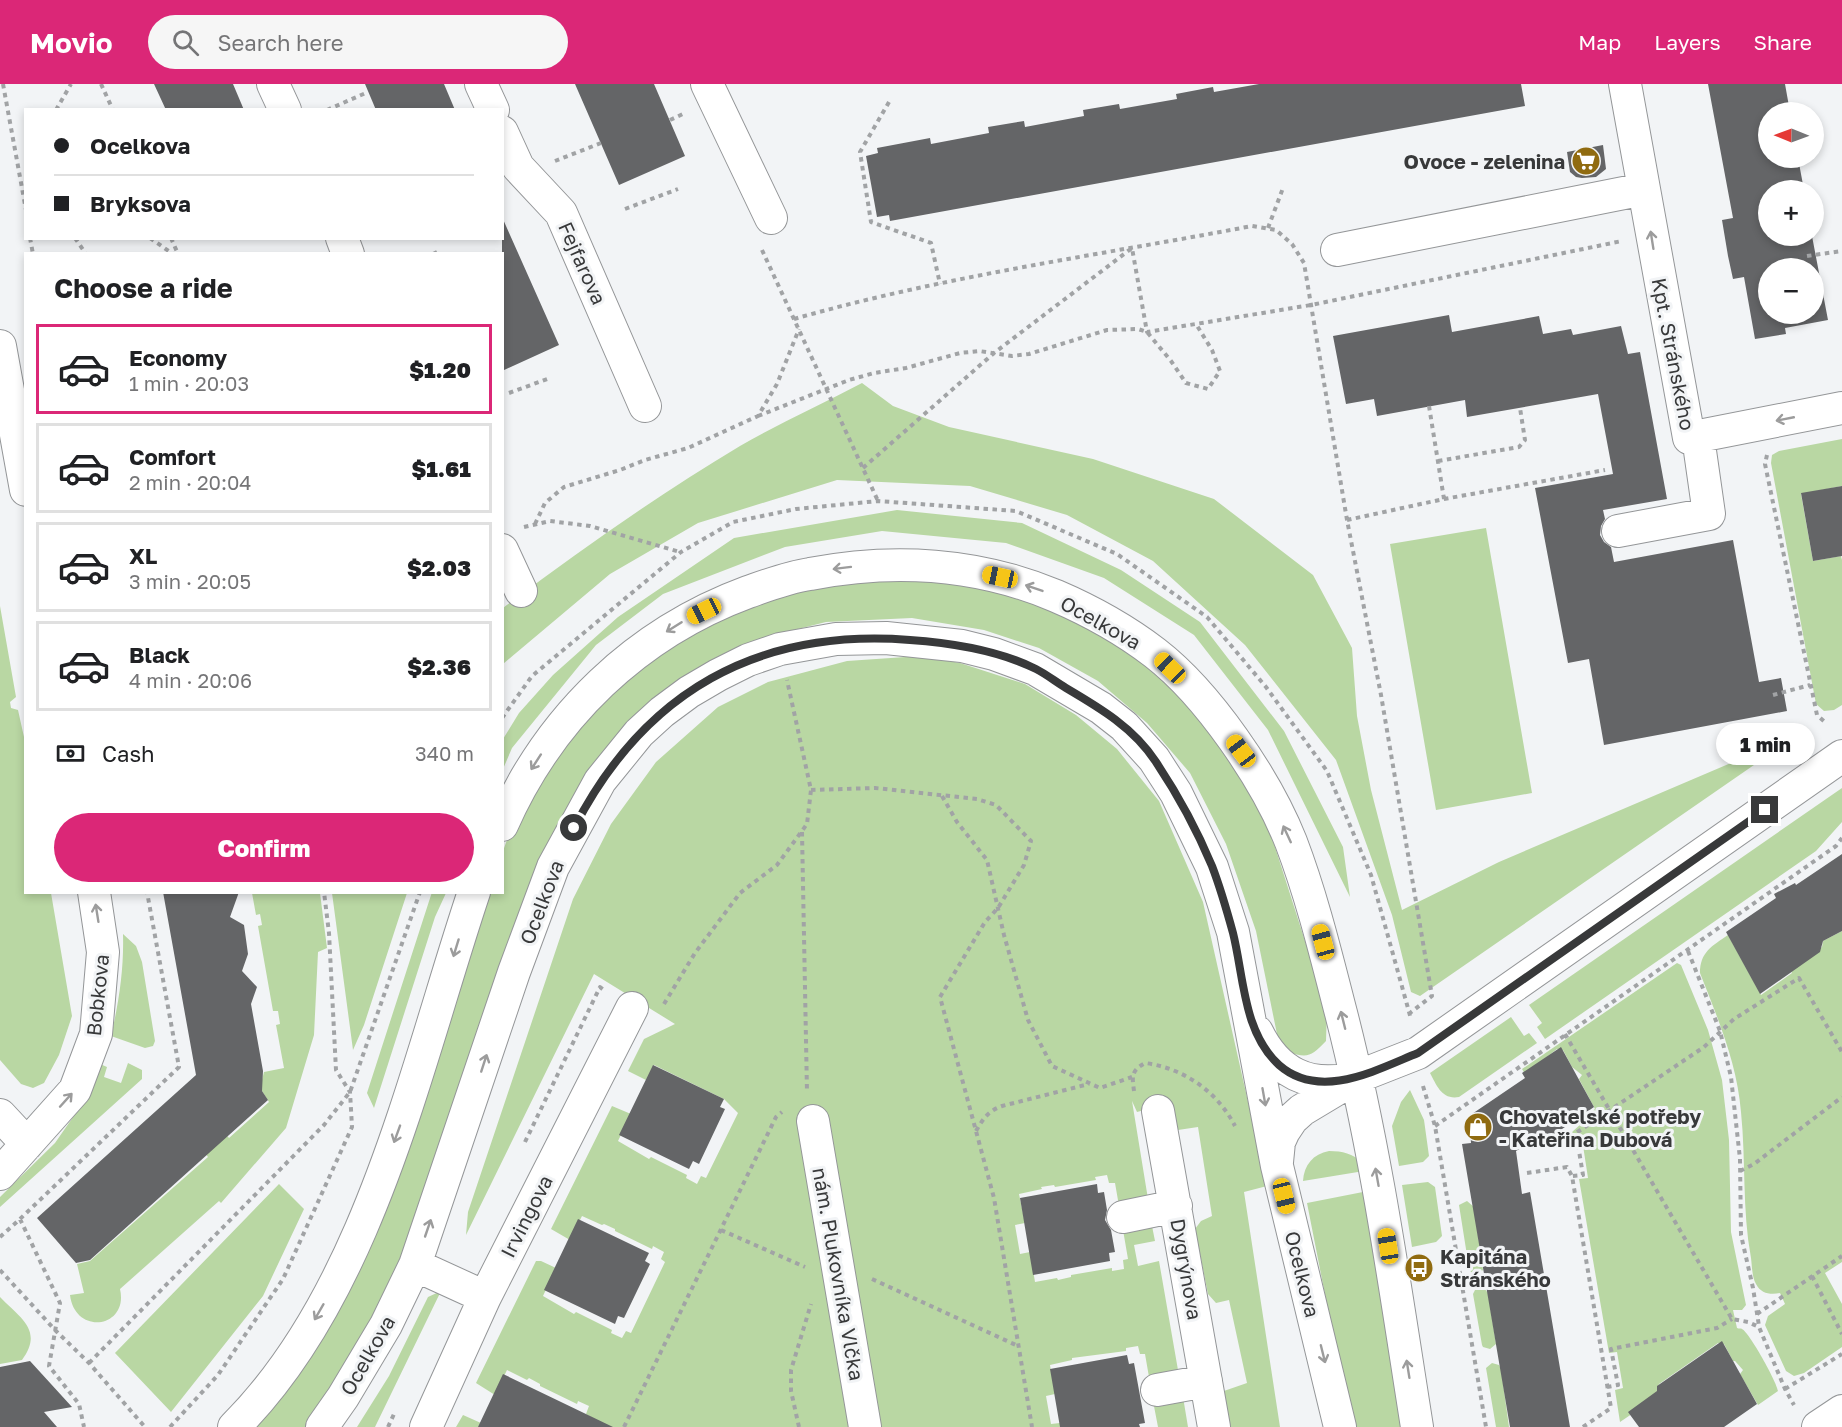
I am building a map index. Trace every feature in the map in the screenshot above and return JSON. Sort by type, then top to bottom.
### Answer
[{"type":"street","points":[[273,84],[284,108]]},
{"type":"street","points":[[482,84],[492,108]]},
{"type":"street","points":[[707,84],[765,230]]},
{"type":"street","name":"Kpt. Stránského","points":[[1624,84],[1689,438],[1842,408]]},
{"type":"street","name":"Fejfarova","points":[[504,136],[518,167],[561,213],[645,406]]},
{"type":"street","points":[[1337,250],[1644,189]]},
{"type":"street","points":[[0,346],[24,480]]},
{"type":"street","points":[[1618,531],[1709,514],[1698,436]]},
{"type":"street","points":[[508,540],[521,591]]},
{"type":"street","name":"Ocelkova","points":[[504,821],[528,774],[552,737],[580,703],[611,672],[646,644],[684,621],[724,601],[765,586],[803,575],[881,564],[960,569],[1000,577],[1039,589],[1077,605],[1113,625],[1156,654],[1204,703],[1241,751],[1290,839],[1317,919],[1358,1077],[1378,1180],[1417,1427]]},
{"type":"street","name":"Ocelkova","points":[[322,1427],[343,1397],[386,1325],[415,1265],[553,867],[600,781],[639,733],[662,712],[689,692],[718,675],[748,660],[780,649],[836,639],[886,638],[962,646],[994,654],[1035,669],[1101,708],[1124,726],[1154,759],[1176,793],[1212,867],[1233,932],[1277,1166],[1340,1427]]},
{"type":"street","points":[[1246,998],[1251,1020],[1261,1040],[1280,1066],[1306,1079],[1323,1082],[1341,1081],[1358,1077],[1418,1053],[1842,756]]},
{"type":"street","name":"Bobkova","points":[[0,1174],[75,1090],[96,1034],[104,952],[94,894]]},
{"type":"street","points":[[234,1427],[286,1367],[337,1280],[371,1205],[411,1094],[473,894]]},
{"type":"street","name":"Irvingova","points":[[426,1427],[486,1297],[632,1008]]},
{"type":"street","points":[[1277,1166],[1279,1142],[1292,1119],[1302,1110],[1358,1077]]},
{"type":"street","name":"Dygrýnova","points":[[1158,1111],[1214,1427]]},
{"type":"street","points":[[0,1115],[27,1144]]},
{"type":"street","name":"nám. Plukovníka Vlčka","points":[[810,1115],[831,1270],[865,1427]]},
{"type":"street","points":[[1123,1217],[1176,1206]]},
{"type":"street","points":[[415,1265],[486,1297]]},
{"type":"street","points":[[1157,1390],[1206,1381]]},
{"type":"street","points":[[1807,1417],[1842,1411]]},
{"type":"path","points":[[3,84],[24,199]]},
{"type":"path","points":[[57,108],[71,84]]},
{"type":"path","points":[[101,84],[112,108]]},
{"type":"path","points":[[332,108],[368,92]]},
{"type":"path","points":[[889,102],[860,152],[871,222],[931,243],[940,284]]},
{"type":"path","points":[[555,161],[601,143]]},
{"type":"path","points":[[1268,228],[1283,188]]},
{"type":"path","points":[[626,209],[678,189]]},
{"type":"path","points":[[794,319],[848,304],[940,284],[1252,226],[1276,230],[1292,244],[1304,263],[1347,520],[1381,695],[1432,996],[1410,1013]]},
{"type":"path","points":[[765,230],[794,319],[878,501]]},
{"type":"path","points":[[153,240],[173,252]]},
{"type":"path","points":[[535,524],[545,503],[564,487],[688,448],[758,416],[857,378],[960,353],[979,351],[1012,356],[1029,354],[1107,330],[1138,329],[1147,332],[1311,305],[1624,241],[1634,249],[1653,245]]},
{"type":"path","points":[[1132,248],[1147,332],[1186,383],[1208,389],[1221,371],[1212,350],[1196,324]]},
{"type":"path","points":[[863,468],[994,353],[1132,248]]},
{"type":"path","points":[[1807,256],[1842,251]]},
{"type":"path","points":[[758,416],[777,384],[799,329]]},
{"type":"path","points":[[509,393],[550,378]]},
{"type":"path","points":[[1429,406],[1444,499]]},
{"type":"path","points":[[1438,461],[1519,447],[1525,440],[1520,408]]},
{"type":"path","points":[[1777,421],[1765,464],[1817,715],[1826,723]]},
{"type":"path","points":[[1347,520],[1444,499],[1605,470]]},
{"type":"path","points":[[508,540],[535,524],[550,521],[590,526],[681,552]]},
{"type":"path","points":[[632,1008],[658,1015],[695,953],[740,893],[777,865],[807,824],[811,790],[780,649]]},
{"type":"path","points":[[1773,695],[1810,685]]},
{"type":"path","points":[[811,790],[875,789],[977,799],[996,805],[1031,841],[1024,865],[998,908],[985,922],[940,997],[994,1198],[1032,1427]]},
{"type":"path","points":[[942,795],[957,822],[987,860],[1028,1020],[1052,1066],[1100,1088],[1132,1077]]},
{"type":"path","points":[[624,1427],[776,1117],[784,1110],[795,1108],[810,1115],[802,832]]},
{"type":"path","points":[[1435,1126],[1688,951],[1836,846],[1842,838]]},
{"type":"path","points":[[0,1237],[178,1067],[147,894]]},
{"type":"path","points":[[170,1427],[218,1375],[283,1279],[352,1127],[350,1092],[336,1070],[329,933],[324,894]]},
{"type":"path","points":[[89,1363],[324,1125],[350,1092],[419,894]]},
{"type":"path","points":[[1688,951],[1720,1031],[1731,1077],[1740,1171],[1741,1235],[1759,1327],[1785,1389],[1807,1417]]},
{"type":"path","points":[[1572,1176],[1583,1175],[1576,1133],[1704,1047],[1720,1031],[1799,978],[1842,1052]]},
{"type":"path","points":[[1565,1034],[1732,1319]]},
{"type":"path","points":[[1418,1053],[1422,1082],[1435,1126],[1486,1427]]},
{"type":"path","points":[[1155,1064],[1177,1071],[1196,1081],[1217,1101],[1240,1134]]},
{"type":"path","points":[[976,1131],[991,1110],[1090,1084]]},
{"type":"path","points":[[1740,1171],[1754,1164],[1842,1097]]},
{"type":"path","points":[[1527,1173],[1567,1167],[1572,1176],[1611,1408],[1582,1427]]},
{"type":"path","points":[[20,1219],[60,1303],[49,1366],[79,1404],[84,1427]]},
{"type":"path","points":[[721,1230],[831,1270],[1018,1347]]},
{"type":"path","points":[[1757,1314],[1842,1256]]},
{"type":"path","points":[[0,1270],[89,1363],[145,1427]]},
{"type":"path","points":[[799,1427],[791,1391],[791,1370],[811,1304],[831,1270]]},
{"type":"path","points":[[1812,1276],[1842,1334]]},
{"type":"path","points":[[1607,1387],[1618,1385],[1611,1349],[1717,1328],[1732,1319],[1759,1327]]},
{"type":"path","points":[[1785,1389],[1842,1354]]},
{"type":"green space","points":[[862,383],[893,406],[949,427],[1093,459],[1214,499],[1313,575],[1352,648],[1357,716],[1371,790],[1402,910],[1499,862],[1766,748],[1767,756],[1420,996],[1411,992],[1392,915],[1336,760],[1245,645],[1153,561],[1067,515],[970,486],[837,480],[698,523],[610,574],[504,663],[504,607],[619,524],[755,438]]},
{"type":"green space","points":[[1842,439],[1842,486],[1801,494],[1813,561],[1841,556],[1842,560],[1842,705],[1834,710],[1824,711],[1816,704],[1771,463],[1772,455],[1779,451]]},
{"type":"green space","points":[[897,510],[1022,523],[1121,570],[1200,622],[1284,731],[1343,847],[1350,897],[1268,730],[1194,635],[1104,578],[1006,543],[882,531],[785,547],[663,594],[596,645],[512,748],[504,767],[504,737],[519,713],[553,675],[618,617],[734,538]]},
{"type":"green space","points":[[1486,528],[1532,793],[1436,810],[1390,544]]},
{"type":"green space","points":[[843,578],[940,579],[1014,590],[1078,617],[1153,665],[1221,746],[1268,825],[1327,1010],[1326,1041],[1313,1053],[1300,1055],[1287,1052],[1278,1039],[1256,931],[1226,844],[1190,773],[1147,723],[1098,681],[1039,648],[984,630],[912,618],[826,622],[782,633],[624,732],[391,1299],[310,1427],[248,1427],[291,1379],[487,894],[504,894],[504,848],[517,812],[582,716],[690,625]]},
{"type":"green space","points":[[0,606],[16,697],[10,702],[11,708],[18,710],[24,737],[24,894],[51,894],[72,1016],[59,1055],[44,1083],[33,1088],[21,1084],[0,1060]]},
{"type":"green space","points":[[920,656],[960,663],[1025,684],[1076,715],[1117,749],[1159,801],[1203,902],[1267,1186],[1244,1192],[1280,1427],[1230,1427],[1221,1392],[1247,1383],[1229,1300],[1216,1303],[1208,1294],[1195,1229],[1201,1221],[1212,1216],[1198,1127],[1178,1130],[1171,1103],[1137,1112],[1132,1101],[1148,1199],[1119,1206],[1115,1183],[1109,1183],[1107,1175],[1095,1177],[1096,1180],[1041,1187],[1042,1189],[1019,1194],[1025,1223],[1015,1225],[1020,1254],[1030,1252],[1035,1282],[1057,1278],[1058,1280],[1071,1277],[1071,1275],[1112,1268],[1112,1271],[1124,1269],[1123,1260],[1128,1259],[1123,1230],[1152,1226],[1155,1241],[1134,1245],[1138,1266],[1159,1261],[1178,1370],[1149,1377],[1145,1354],[1140,1354],[1138,1346],[1126,1348],[1126,1351],[1072,1358],[1072,1360],[1050,1365],[1055,1394],[1046,1396],[1051,1424],[1060,1423],[1061,1427],[586,1427],[591,1417],[586,1414],[589,1406],[578,1401],[577,1404],[529,1378],[527,1380],[507,1370],[495,1395],[476,1383],[536,1261],[556,1268],[543,1296],[574,1314],[576,1312],[612,1330],[611,1333],[622,1338],[626,1331],[631,1333],[665,1262],[661,1259],[664,1252],[653,1246],[652,1249],[615,1229],[582,1216],[570,1240],[551,1229],[612,1106],[631,1114],[618,1141],[649,1159],[651,1157],[687,1175],[686,1178],[697,1184],[701,1176],[706,1178],[738,1113],[724,1099],[654,1065],[646,1080],[628,1071],[644,1039],[675,1024],[594,974],[466,1235],[468,1212],[573,899],[611,824],[656,762],[718,707],[768,682],[847,661]]},
{"type":"green space","points":[[1842,788],[1842,822],[1816,851],[1545,1039],[1537,1027],[1542,1023],[1529,1005]]},
{"type":"green space","points":[[252,894],[320,894],[327,948],[318,952],[314,1035],[286,1128],[221,1203],[219,1201],[120,1289],[121,1302],[117,1312],[109,1319],[100,1322],[90,1321],[81,1317],[74,1308],[70,1295],[84,1293],[77,1264],[90,1261],[208,1157],[203,1151],[224,1132],[229,1138],[269,1102],[260,1088],[264,1072],[284,1068],[276,1025],[280,1024],[278,1011],[273,1011],[258,926],[262,925],[260,914],[256,915]]},
{"type":"green space","points":[[332,894],[407,894],[364,1025],[353,1050]]},
{"type":"green space","points":[[431,894],[446,894],[435,917],[374,1108],[367,1093]]},
{"type":"green space","points":[[1842,931],[1842,1262],[1825,1273],[1842,1304],[1842,1347],[1804,1373],[1794,1376],[1786,1371],[1765,1325],[1768,1316],[1785,1304],[1780,1293],[1763,1292],[1754,1278],[1746,1221],[1739,1094],[1720,1024],[1700,973],[1702,960],[1708,950],[1728,935],[1761,995],[1792,973],[1791,971],[1801,962],[1822,947],[1823,941]]},
{"type":"green space","points":[[123,934],[136,946],[142,962],[155,1041],[153,1046],[145,1048],[111,1036],[123,960]]},
{"type":"green space","points":[[1677,963],[1681,965],[1708,1030],[1722,1080],[1729,1140],[1731,1232],[1746,1305],[1742,1310],[1733,1310],[1737,1328],[1746,1332],[1768,1368],[1778,1391],[1758,1405],[1740,1374],[1743,1370],[1733,1361],[1724,1344],[1718,1343],[1659,1384],[1657,1390],[1660,1395],[1620,1422],[1615,1390],[1623,1388],[1617,1352],[1609,1353],[1579,1179],[1588,1178],[1582,1139],[1573,1140],[1572,1132],[1582,1123],[1580,1120],[1595,1109],[1579,1079],[1582,1075],[1572,1067],[1563,1050],[1557,1049],[1525,1074],[1522,1069]]},
{"type":"green space","points":[[1511,1017],[1524,1036],[1529,1033],[1537,1043],[1459,1097],[1444,1094],[1430,1073]]},
{"type":"green space","points":[[128,1063],[142,1070],[142,1079],[0,1207],[0,1197],[55,1143],[78,1110],[100,1064],[107,1067],[104,1077],[121,1083]]},
{"type":"green space","points":[[1410,1090],[1424,1120],[1429,1156],[1423,1162],[1399,1166],[1392,1126],[1401,1102]]},
{"type":"green space","points":[[1329,1151],[1343,1152],[1355,1157],[1363,1162],[1364,1171],[1303,1181],[1310,1161]]},
{"type":"green space","points":[[1428,1182],[1435,1187],[1442,1236],[1436,1242],[1412,1247],[1402,1185]]},
{"type":"green space","points":[[279,1184],[304,1209],[263,1296],[171,1412],[115,1353]]},
{"type":"green space","points":[[1368,1191],[1407,1427],[1351,1427],[1307,1203]]},
{"type":"green space","points":[[1467,1201],[1474,1207],[1483,1270],[1478,1274],[1471,1272],[1469,1268],[1459,1205]]},
{"type":"green space","points":[[1480,1288],[1484,1288],[1488,1293],[1496,1344],[1490,1349],[1482,1345],[1473,1294]]},
{"type":"green space","points":[[441,1291],[375,1427],[357,1427],[389,1376],[428,1297]]},
{"type":"green space","points":[[0,1297],[22,1318],[30,1332],[31,1340],[22,1360],[0,1364]]},
{"type":"green space","points":[[1492,1363],[1499,1365],[1501,1369],[1509,1427],[1496,1427],[1486,1368]]},
{"type":"green space","points":[[1183,1397],[1188,1427],[1158,1427],[1153,1401]]},
{"type":"green space","points":[[463,1415],[481,1423],[479,1427],[456,1427]]},
{"type":"building","points":[[154,84],[233,84],[243,108],[165,108]]},
{"type":"building","points":[[365,84],[444,84],[454,108],[375,108]]},
{"type":"building","points":[[575,84],[654,84],[685,156],[619,185]]},
{"type":"building","points":[[1259,84],[1521,84],[1525,106],[890,221],[889,215],[877,217],[866,156],[878,153],[877,148],[930,138],[931,144],[989,133],[988,127],[1024,121],[1025,127],[1084,116],[1083,110],[1119,104],[1120,109],[1177,99],[1176,94],[1213,87],[1214,92]]},
{"type":"building","points":[[1708,84],[1785,84],[1788,102],[1758,102],[1758,168],[1800,168],[1802,180],[1758,180],[1758,246],[1814,246],[1816,258],[1758,258],[1758,324],[1806,324],[1785,328],[1786,334],[1755,339],[1744,277],[1733,279],[1722,220],[1733,218]]},
{"type":"building","name":"Ovoce - zelenina","points":[[1603,145],[1606,169],[1596,177],[1576,177],[1570,172],[1567,152]]},
{"type":"building","points":[[504,221],[559,345],[504,370],[504,252],[502,252]]},
{"type":"building","points":[[1824,299],[1828,320],[1824,321]]},
{"type":"building","points":[[1449,315],[1452,332],[1539,316],[1543,334],[1571,329],[1573,335],[1621,326],[1628,354],[1640,352],[1667,499],[1603,510],[1605,519],[1600,535],[1611,547],[1614,562],[1733,540],[1759,682],[1781,678],[1787,711],[1604,745],[1589,659],[1568,663],[1535,488],[1613,474],[1598,394],[1467,417],[1465,400],[1377,416],[1374,399],[1346,404],[1333,336]]},
{"type":"building","points":[[1842,486],[1842,556],[1813,561],[1801,493]]},
{"type":"building","points":[[1842,854],[1842,931],[1823,941],[1820,952],[1760,994],[1726,932],[1776,898],[1774,894],[1795,883],[1796,885]]},
{"type":"building","points":[[163,894],[238,894],[230,917],[244,925],[248,954],[242,971],[257,987],[251,1004],[263,1071],[262,1091],[268,1100],[90,1260],[76,1263],[37,1218],[196,1075]]},
{"type":"building","points":[[1561,1047],[1594,1107],[1549,1138],[1521,1134],[1523,1147],[1516,1151],[1522,1194],[1530,1192],[1570,1427],[1510,1427],[1462,1144],[1471,1143],[1469,1116],[1525,1078],[1522,1073]]},
{"type":"building","points":[[653,1065],[724,1099],[720,1107],[725,1109],[699,1164],[693,1161],[689,1169],[619,1135]]},
{"type":"building","points":[[1097,1184],[1098,1193],[1104,1192],[1107,1210],[1105,1220],[1111,1230],[1115,1252],[1109,1253],[1110,1261],[1033,1275],[1020,1198]]},
{"type":"building","points":[[578,1219],[649,1253],[645,1261],[650,1264],[624,1318],[618,1316],[615,1324],[544,1290]]},
{"type":"building","points":[[1722,1341],[1757,1404],[1724,1427],[1639,1427],[1628,1412],[1657,1391],[1657,1386]]},
{"type":"building","points":[[1127,1355],[1129,1364],[1134,1363],[1145,1423],[1139,1424],[1140,1427],[1060,1427],[1050,1369]]},
{"type":"building","points":[[30,1361],[72,1407],[44,1412],[57,1427],[0,1427],[0,1367]]},
{"type":"building","points":[[503,1374],[613,1427],[478,1427]]},
{"type":"place","name":"Ovoce - zelenina","points":[[1586,161]]},
{"type":"place","name":"Chovatelské potřeby - Kateřina Dubová","points":[[1478,1127]]},
{"type":"place","name":"Kapitána Stránského","points":[[1419,1268]]},
{"type":"route","points":[[574,828],[600,781],[639,733],[689,692],[748,660],[780,649],[836,639],[886,638],[925,641],[962,646],[994,654],[1035,669],[1101,708],[1124,726],[1154,759],[1176,793],[1212,867],[1233,932],[1251,1020],[1261,1040],[1280,1066],[1306,1079],[1323,1082],[1358,1077],[1418,1053],[1765,810]]}]
